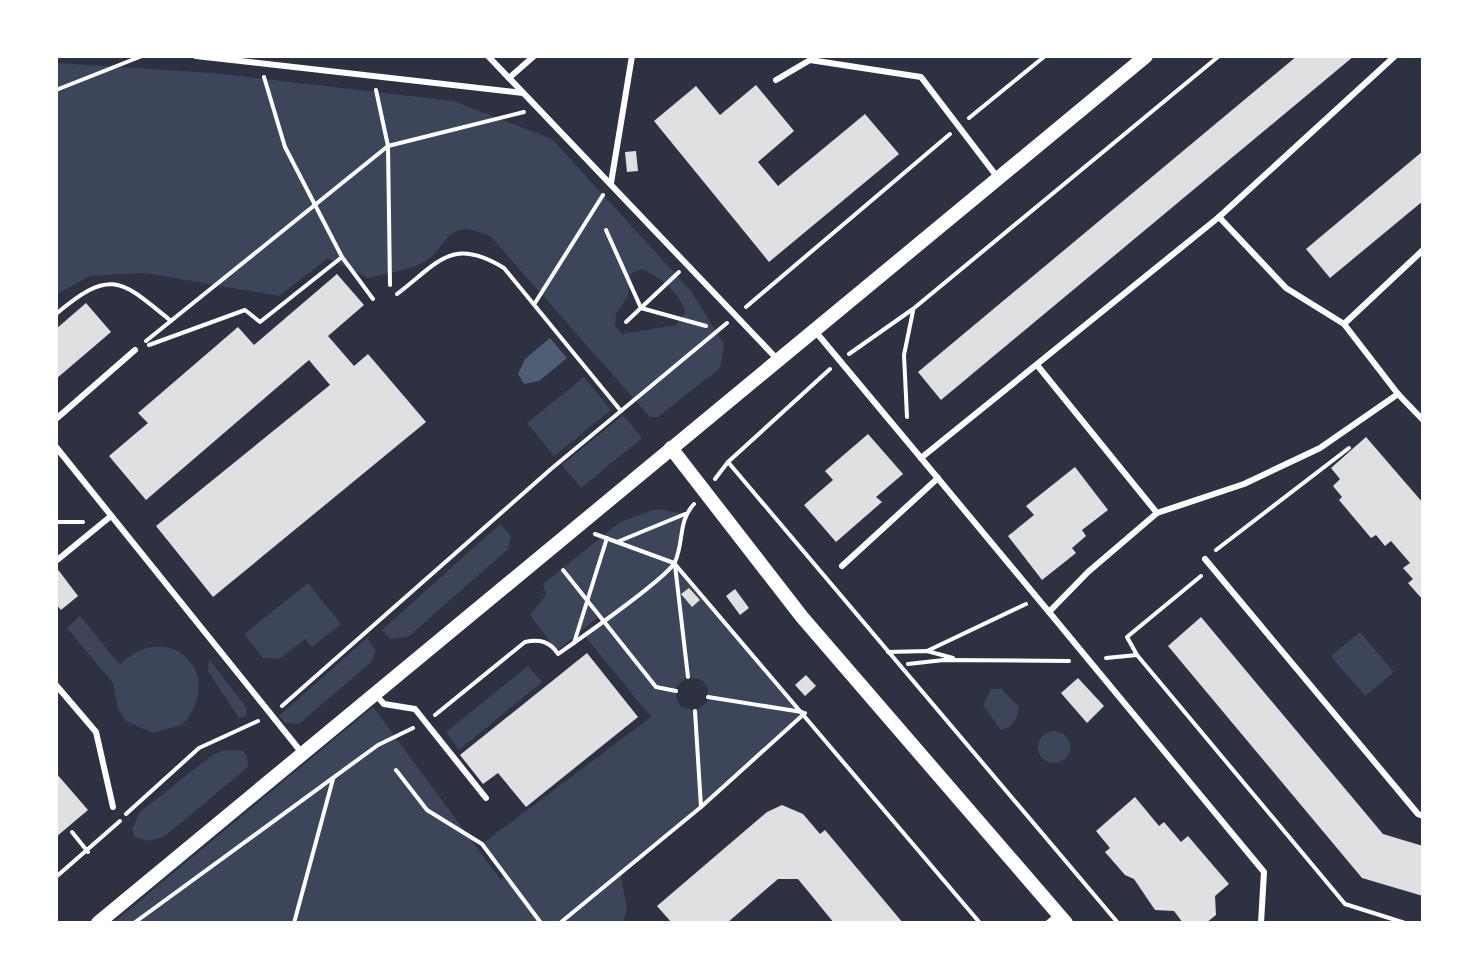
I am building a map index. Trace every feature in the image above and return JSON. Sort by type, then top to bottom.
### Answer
[{"type":"street","points":[[98,923],[1146,56]]},
{"type":"street","points":[[671,448],[802,617],[1057,920]]},
{"type":"lane","points":[[196,56],[523,93]]},
{"type":"lane","points":[[488,56],[779,361]]},
{"type":"lane","points":[[509,78],[534,56]]},
{"type":"lane","points":[[611,183],[632,56]]},
{"type":"lane","points":[[921,458],[1219,217],[1395,56]]},
{"type":"lane","points":[[776,80],[810,60],[921,77],[998,178]]},
{"type":"lane","points":[[1219,217],[1286,288],[1344,324],[1398,394],[1423,420]]},
{"type":"lane","points":[[1344,324],[1423,250]]},
{"type":"lane","points":[[815,331],[1264,872],[1261,923]]},
{"type":"lane","points":[[56,419],[135,350]]},
{"type":"lane","points":[[1037,365],[1157,513]]},
{"type":"lane","points":[[1049,612],[1088,572],[1157,513],[1244,484],[1320,448],[1398,394]]},
{"type":"lane","points":[[56,447],[302,753]]},
{"type":"lane","points":[[842,566],[938,478]]},
{"type":"lane","points":[[56,561],[111,516]]},
{"type":"lane","points":[[1205,559],[1423,816]]},
{"type":"lane","points":[[56,685],[96,732],[113,807]]},
{"type":"lane","points":[[375,694],[384,704],[415,709],[486,798]]},
{"type":"path","points":[[56,90],[142,56]]},
{"type":"path","points":[[56,877],[88,852],[167,774],[199,748],[271,715],[621,411],[1045,56]]},
{"type":"path","points":[[617,542],[685,514],[728,462],[840,360],[913,309],[1219,56]]},
{"type":"path","points":[[260,64],[285,147],[342,257],[373,299]]},
{"type":"path","points":[[374,77],[388,146],[390,285]]},
{"type":"path","points":[[135,350],[388,146],[538,108]]},
{"type":"path","points":[[535,304],[611,183]]},
{"type":"path","points":[[606,230],[641,308]]},
{"type":"path","points":[[397,294],[443,258],[456,253],[479,252],[504,268],[621,411]]},
{"type":"path","points":[[135,350],[245,310],[260,322],[342,257]]},
{"type":"path","points":[[626,322],[680,271]]},
{"type":"path","points":[[56,314],[86,289],[116,286],[129,287],[171,321]]},
{"type":"path","points":[[641,308],[706,326]]},
{"type":"path","points":[[908,443],[904,355],[913,309]]},
{"type":"path","points":[[1205,559],[1351,447]]},
{"type":"path","points":[[728,462],[1118,923]]},
{"type":"path","points":[[685,514],[674,563],[688,677]]},
{"type":"path","points":[[577,528],[674,563],[805,713],[980,923]]},
{"type":"path","points":[[574,643],[607,538]]},
{"type":"path","points":[[134,923],[378,745],[425,722],[525,642],[537,639],[551,644],[558,654],[603,622],[674,563]]},
{"type":"path","points":[[1212,567],[1127,637],[1137,655],[1345,904],[1405,923]]},
{"type":"path","points":[[563,570],[656,687],[676,691]]},
{"type":"path","points":[[927,651],[1038,598]]},
{"type":"path","points":[[888,652],[927,651],[959,660]]},
{"type":"path","points":[[908,664],[959,660],[1089,661],[1137,655]]},
{"type":"path","points":[[708,697],[805,713]]},
{"type":"path","points":[[695,711],[701,807]]},
{"type":"path","points":[[560,923],[701,807],[805,713]]},
{"type":"path","points":[[396,770],[427,810],[482,844],[541,923]]},
{"type":"path","points":[[294,923],[333,777]]},
{"type":"path","points":[[72,832],[88,852]]},
{"type":"shaded area","points":[[56,63],[213,73],[453,101],[552,139],[691,291],[724,344],[720,368],[658,417],[650,417],[491,237],[464,229],[448,237],[429,259],[418,265],[368,278],[328,258],[279,296],[145,273],[89,276],[56,295]],"holes":[[[641,269],[675,293],[685,313],[676,325],[622,334],[615,325],[616,314],[628,296],[631,274]]]},
{"type":"shaded area","points":[[550,338],[567,358],[539,381],[524,384],[518,374],[525,359]]},
{"type":"shaded area","points":[[584,377],[611,410],[554,456],[527,423]]},
{"type":"shaded area","points":[[623,415],[642,438],[581,488],[562,465]]},
{"type":"shaded area","points":[[656,509],[685,514],[675,564],[805,713],[701,807],[620,872],[627,909],[623,923],[113,923],[373,707],[501,880],[505,875],[482,844],[651,717],[584,635],[603,622],[591,608],[597,618],[557,651],[530,615],[546,595],[543,584],[620,522]],"holes":[[[688,677],[702,680],[708,688],[707,702],[695,711],[680,706],[676,696],[677,686]]]},
{"type":"shaded area","points":[[500,524],[511,537],[508,549],[408,637],[390,639],[382,630]]},
{"type":"shaded area","points":[[308,583],[341,624],[312,647],[305,639],[279,659],[263,658],[244,634]]},
{"type":"shaded area","points":[[80,616],[120,665],[138,651],[157,647],[173,649],[187,658],[196,671],[199,688],[195,706],[182,725],[153,733],[126,721],[118,709],[113,683],[67,628]]},
{"type":"shaded area","points":[[1360,632],[1394,672],[1365,696],[1331,656]]},
{"type":"shaded area","points":[[367,638],[376,651],[372,661],[299,724],[285,723],[279,716]]},
{"type":"shaded area","points":[[209,659],[247,708],[246,716],[239,718],[208,671]]},
{"type":"shaded area","points":[[528,666],[542,682],[459,750],[446,732]]},
{"type":"shaded area","points":[[991,689],[1002,689],[1019,707],[1014,722],[1001,730],[983,705]]},
{"type":"shaded area","points":[[1054,731],[1065,736],[1070,747],[1065,758],[1054,763],[1043,758],[1038,747],[1043,736]]},
{"type":"shaded area","points":[[225,750],[243,751],[248,767],[164,837],[147,841],[135,837],[132,830],[139,813],[212,755]]},
{"type":"building","points":[[1297,56],[1354,56],[941,400],[918,372]]},
{"type":"building","points":[[756,85],[794,131],[758,162],[778,186],[865,114],[899,154],[769,262],[654,121],[696,86],[720,115]]},
{"type":"building","points":[[636,151],[638,171],[627,172],[625,152]]},
{"type":"building","points":[[1423,151],[1423,201],[1330,278],[1306,249]]},
{"type":"building","points":[[337,274],[364,305],[328,336],[354,366],[368,354],[426,422],[213,597],[156,526],[330,385],[309,360],[146,500],[109,456],[148,423],[138,413],[238,327],[254,345]]},
{"type":"building","points":[[86,303],[111,332],[56,379],[56,329]]},
{"type":"building","points":[[868,434],[903,474],[876,497],[882,502],[836,542],[804,505],[833,480],[825,471]]},
{"type":"building","points":[[1366,437],[1423,503],[1423,600],[1408,583],[1413,579],[1403,568],[1410,563],[1391,541],[1385,546],[1376,535],[1371,538],[1339,500],[1342,497],[1333,486],[1340,479],[1331,468]]},
{"type":"building","points":[[1075,467],[1108,510],[1082,530],[1086,536],[1072,548],[1076,553],[1042,580],[1008,536],[1034,515],[1026,506]]},
{"type":"building","points":[[56,567],[78,596],[61,610],[56,604]]},
{"type":"building","points":[[689,588],[700,600],[692,607],[681,594]]},
{"type":"building","points":[[735,589],[749,608],[740,615],[726,596]]},
{"type":"building","points":[[1201,617],[1383,834],[1423,846],[1423,896],[1362,878],[1168,646]]},
{"type":"building","points":[[587,653],[638,717],[526,807],[498,773],[483,784],[460,755]]},
{"type":"building","points":[[806,675],[816,686],[805,696],[795,685]]},
{"type":"building","points":[[1078,678],[1104,706],[1087,723],[1061,693]]},
{"type":"building","points":[[56,773],[88,810],[56,837]]},
{"type":"building","points":[[1135,797],[1159,826],[1164,822],[1181,842],[1188,836],[1229,884],[1215,896],[1216,915],[1206,923],[1183,923],[1174,911],[1155,910],[1134,879],[1125,875],[1105,852],[1110,848],[1096,831]]},
{"type":"building","points":[[782,805],[803,814],[820,834],[825,830],[903,923],[834,923],[798,879],[778,879],[727,923],[672,923],[657,906],[767,812]]}]
